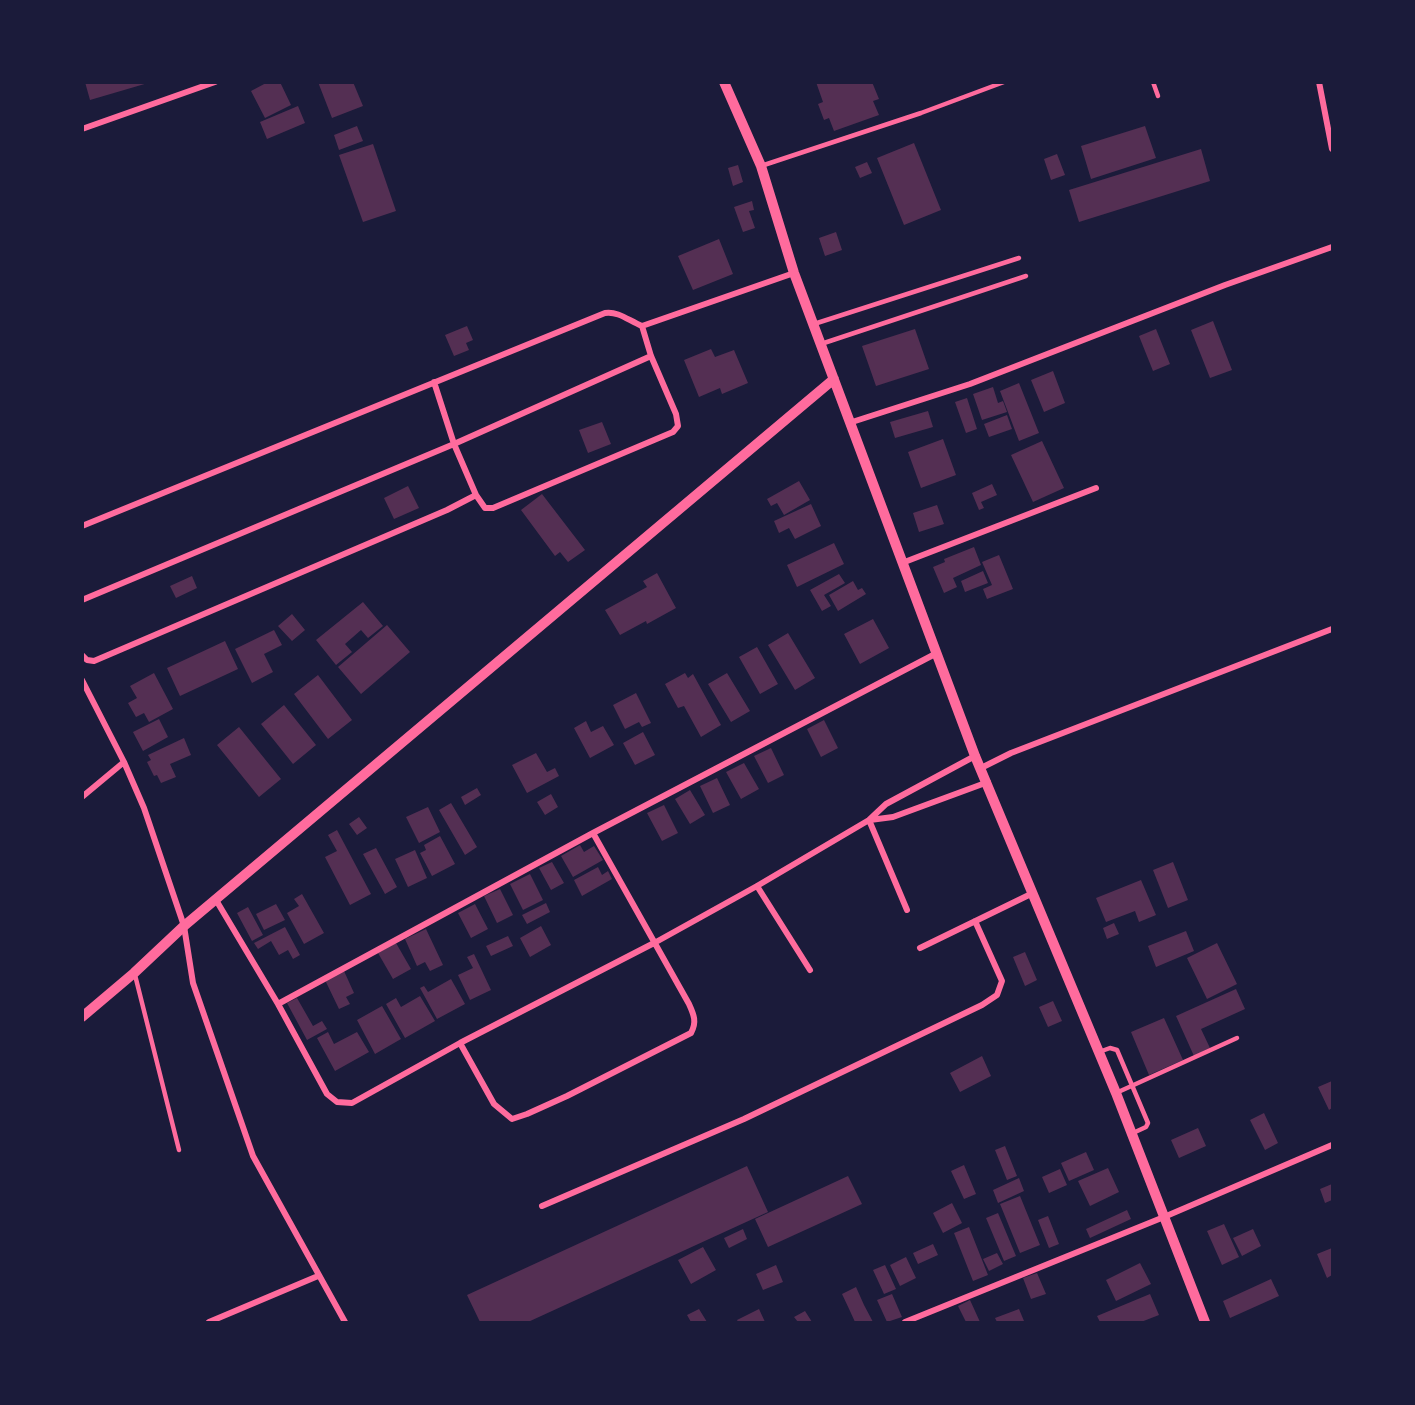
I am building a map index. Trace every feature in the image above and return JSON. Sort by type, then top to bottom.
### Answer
[{"type":"street","points":[[82,129],[198,85],[214,82]]},
{"type":"street","points":[[724,82],[761,166],[794,273],[973,757],[981,768],[984,784],[1116,1093],[1205,1323]]},
{"type":"street","points":[[1319,82],[1332,149]]},
{"type":"street","points":[[849,423],[970,384],[1225,285],[1332,247]]},
{"type":"street","points":[[642,326],[794,273]]},
{"type":"street","points":[[82,526],[434,382],[605,313],[620,314],[642,326],[651,356],[676,414],[678,426],[673,432],[493,508],[485,508],[476,495],[454,444],[434,382]]},
{"type":"street","points":[[82,600],[454,444],[651,356]]},
{"type":"street","points":[[82,1017],[184,926],[834,379]]},
{"type":"street","points":[[902,563],[1096,488]]},
{"type":"street","points":[[82,655],[87,660],[94,661],[447,510],[476,495]]},
{"type":"street","points":[[981,768],[1011,753],[1332,630]]},
{"type":"street","points":[[278,1004],[593,833],[934,655]]},
{"type":"street","points":[[82,681],[124,762],[144,808],[184,926],[193,983],[253,1156],[345,1323]]},
{"type":"street","points":[[216,900],[278,1004],[327,1094],[337,1102],[352,1102],[460,1043],[656,942],[757,886],[869,820],[886,804],[973,757]]},
{"type":"street","points":[[82,797],[124,762]]},
{"type":"street","points":[[869,820],[893,817],[984,784]]},
{"type":"street","points":[[869,820],[907,910]]},
{"type":"street","points":[[460,1043],[494,1104],[512,1119],[567,1096],[691,1033],[695,1025],[695,1018],[689,1004],[593,833]]},
{"type":"street","points":[[757,886],[810,970]]},
{"type":"street","points":[[920,948],[1032,894]]},
{"type":"street","points":[[542,1206],[744,1119],[990,1000],[997,995],[1002,981],[975,921]]},
{"type":"street","points":[[905,1323],[1164,1217],[1332,1145]]},
{"type":"street","points":[[209,1323],[318,1276]]},
{"type":"lane","points":[[761,166],[921,113],[1004,82]]},
{"type":"lane","points":[[1153,82],[1158,96]]},
{"type":"lane","points":[[814,324],[1019,258]]},
{"type":"lane","points":[[821,344],[1026,276]]},
{"type":"lane","points":[[134,972],[179,1150]]},
{"type":"lane","points":[[1116,1093],[1237,1038]]},
{"type":"lane","points":[[1099,1052],[1110,1048],[1117,1050],[1148,1123],[1146,1127],[1132,1134]]},
{"type":"building","points":[[85,82],[148,82],[148,83],[90,100]]},
{"type":"building","points":[[268,82],[280,82],[291,105],[265,118],[251,91]]},
{"type":"building","points":[[318,82],[353,82],[363,106],[332,118]]},
{"type":"building","points":[[816,82],[872,82],[879,99],[873,101],[879,115],[834,131],[829,118],[824,120],[818,104],[823,102]]},
{"type":"building","points":[[298,106],[305,123],[267,139],[260,122]]},
{"type":"building","points":[[357,126],[363,141],[339,150],[334,135]]},
{"type":"building","points":[[1145,126],[1156,158],[1091,179],[1081,146]]},
{"type":"building","points":[[914,143],[941,210],[904,225],[877,158]]},
{"type":"building","points":[[373,144],[396,211],[363,222],[339,155]]},
{"type":"building","points":[[1201,149],[1210,181],[1079,222],[1069,190]]},
{"type":"building","points":[[1057,154],[1065,175],[1051,180],[1044,159]]},
{"type":"building","points":[[867,162],[872,173],[860,178],[855,167]]},
{"type":"building","points":[[738,165],[743,182],[733,186],[728,168]]},
{"type":"building","points":[[752,201],[754,210],[749,211],[755,228],[743,232],[734,207]]},
{"type":"building","points":[[836,232],[842,250],[825,256],[819,238]]},
{"type":"building","points":[[719,239],[733,274],[693,290],[678,256]]},
{"type":"building","points":[[1213,321],[1232,370],[1210,378],[1191,330]]},
{"type":"building","points":[[467,326],[473,340],[466,343],[469,350],[454,356],[445,335]]},
{"type":"building","points":[[915,329],[929,369],[876,386],[862,346]]},
{"type":"building","points":[[1156,329],[1170,364],[1153,371],[1139,336]]},
{"type":"building","points":[[711,349],[715,357],[734,350],[748,383],[722,394],[720,388],[699,397],[684,360]]},
{"type":"building","points":[[1053,371],[1065,403],[1044,412],[1031,380]]},
{"type":"building","points":[[1019,383],[1039,433],[1019,441],[1000,391]]},
{"type":"building","points":[[993,387],[998,403],[1003,401],[1007,412],[982,420],[973,394]]},
{"type":"building","points":[[967,398],[977,429],[966,433],[955,402]]},
{"type":"building","points":[[928,411],[933,427],[895,438],[890,422]]},
{"type":"building","points":[[1007,415],[1012,429],[989,437],[984,424]]},
{"type":"building","points":[[602,422],[611,444],[588,453],[579,430]]},
{"type":"building","points":[[943,439],[956,475],[921,488],[908,452]]},
{"type":"building","points":[[1042,441],[1064,488],[1033,502],[1011,455]]},
{"type":"building","points":[[799,481],[810,500],[784,515],[777,503],[771,506],[767,499]]},
{"type":"building","points":[[992,484],[997,495],[981,502],[984,508],[979,510],[972,493]]},
{"type":"building","points":[[408,486],[419,508],[394,519],[384,498]]},
{"type":"building","points":[[542,494],[585,550],[568,562],[560,552],[555,556],[521,510]]},
{"type":"building","points":[[811,504],[821,526],[795,539],[789,528],[779,533],[774,521]]},
{"type":"building","points":[[937,505],[944,524],[919,532],[913,513]]},
{"type":"building","points":[[834,543],[844,564],[797,587],[787,565]]},
{"type":"building","points":[[974,547],[981,565],[953,578],[957,587],[944,593],[933,567],[945,562],[944,559]]},
{"type":"building","points":[[999,555],[1013,589],[987,599],[983,589],[992,585],[982,562]]},
{"type":"building","points":[[983,571],[988,583],[965,592],[961,581]]},
{"type":"building","points":[[657,573],[676,608],[647,624],[646,621],[620,635],[605,610],[647,587],[643,581]]},
{"type":"building","points":[[839,574],[845,583],[824,595],[831,606],[822,611],[810,590]]},
{"type":"building","points":[[192,576],[197,588],[176,598],[170,586]]},
{"type":"building","points":[[853,581],[858,590],[862,588],[866,594],[838,611],[829,595]]},
{"type":"building","points":[[363,602],[383,626],[368,638],[361,630],[345,644],[352,652],[336,665],[316,640]]},
{"type":"building","points":[[292,614],[305,630],[292,641],[278,626]]},
{"type":"building","points":[[873,619],[889,648],[860,664],[844,634]]},
{"type":"building","points":[[387,625],[410,652],[361,694],[338,667]]},
{"type":"building","points":[[274,630],[282,645],[264,654],[273,672],[252,683],[235,649]]},
{"type":"building","points":[[788,633],[815,678],[795,690],[768,645]]},
{"type":"building","points":[[225,641],[238,669],[180,696],[167,668]]},
{"type":"building","points":[[757,647],[778,684],[760,694],[739,657]]},
{"type":"building","points":[[154,673],[173,709],[149,722],[144,713],[136,717],[128,703],[137,698],[130,686]]},
{"type":"building","points":[[685,673],[688,678],[693,674],[721,725],[701,737],[684,706],[678,708],[665,684]]},
{"type":"building","points":[[727,673],[750,711],[731,722],[708,684]]},
{"type":"building","points":[[318,675],[352,720],[328,739],[294,694]]},
{"type":"building","points":[[636,693],[651,723],[642,727],[639,722],[625,729],[613,705]]},
{"type":"building","points":[[284,705],[316,745],[293,764],[261,724]]},
{"type":"building","points":[[159,719],[168,737],[143,751],[133,732]]},
{"type":"building","points":[[824,720],[838,748],[821,757],[807,729]]},
{"type":"building","points":[[586,721],[591,732],[603,726],[614,745],[590,758],[574,728]]},
{"type":"building","points":[[239,727],[281,779],[259,797],[217,745]]},
{"type":"building","points":[[643,732],[655,755],[635,765],[623,743]]},
{"type":"building","points":[[184,738],[191,755],[170,764],[176,777],[161,783],[157,775],[154,776],[147,762],[151,760],[148,755]]},
{"type":"building","points":[[771,748],[784,775],[768,783],[754,756]]},
{"type":"building","points":[[536,753],[547,772],[555,768],[559,776],[527,793],[512,765]]},
{"type":"building","points":[[744,763],[759,789],[741,799],[726,772]]},
{"type":"building","points":[[717,778],[730,805],[713,813],[700,786]]},
{"type":"building","points":[[477,788],[481,795],[465,805],[461,797]]},
{"type":"building","points":[[690,790],[705,815],[690,824],[675,799]]},
{"type":"building","points":[[551,794],[558,807],[545,815],[537,802]]},
{"type":"building","points":[[451,803],[477,847],[465,855],[439,810]]},
{"type":"building","points":[[664,805],[678,833],[662,841],[647,813]]},
{"type":"building","points":[[428,807],[440,832],[419,843],[406,817]]},
{"type":"building","points":[[359,817],[367,828],[357,835],[349,824]]},
{"type":"building","points":[[337,830],[371,894],[350,905],[325,857],[337,851],[328,835]]},
{"type":"building","points":[[440,836],[455,864],[432,876],[420,853],[426,850],[424,845]]},
{"type":"building","points":[[580,845],[584,852],[594,846],[603,860],[573,877],[561,856]]},
{"type":"building","points":[[376,848],[397,887],[385,894],[363,854]]},
{"type":"building","points":[[415,850],[427,878],[408,887],[395,859]]},
{"type":"building","points":[[552,862],[564,883],[551,890],[539,868]]},
{"type":"building","points":[[1173,862],[1188,900],[1168,908],[1153,870]]},
{"type":"building","points":[[598,867],[602,875],[608,871],[612,879],[582,896],[574,880]]},
{"type":"building","points":[[530,874],[543,900],[523,910],[510,884]]},
{"type":"building","points":[[1141,880],[1156,915],[1139,922],[1135,911],[1106,922],[1096,898]]},
{"type":"building","points":[[500,889],[513,915],[497,923],[484,896]]},
{"type":"building","points":[[302,894],[324,933],[304,944],[287,913],[299,906],[294,899]]},
{"type":"building","points":[[546,903],[550,912],[527,924],[522,915]]},
{"type":"building","points":[[276,904],[285,920],[264,930],[256,914]]},
{"type":"building","points":[[475,904],[488,929],[471,938],[458,913]]},
{"type":"building","points":[[248,907],[263,935],[252,941],[237,913]]},
{"type":"building","points":[[1114,923],[1119,934],[1107,939],[1103,928]]},
{"type":"building","points":[[541,926],[551,945],[530,957],[520,938]]},
{"type":"building","points":[[285,927],[300,955],[293,959],[288,950],[279,955],[271,941],[258,949],[254,943]]},
{"type":"building","points":[[426,929],[443,965],[430,971],[425,962],[417,966],[405,939]]},
{"type":"building","points":[[1186,931],[1194,951],[1156,967],[1148,946]]},
{"type":"building","points":[[508,936],[513,946],[491,956],[486,946]]},
{"type":"building","points":[[396,943],[411,969],[393,979],[378,953]]},
{"type":"building","points":[[1217,943],[1237,984],[1207,999],[1187,958]]},
{"type":"building","points":[[1025,952],[1037,980],[1025,986],[1013,957]]},
{"type":"building","points":[[474,954],[491,990],[470,1000],[458,975],[473,968],[467,957]]},
{"type":"building","points":[[344,971],[354,993],[346,997],[350,1004],[339,1009],[325,980]]},
{"type":"building","points":[[451,979],[465,1004],[437,1019],[420,988],[424,986],[428,992]]},
{"type":"building","points":[[1236,989],[1245,1009],[1201,1029],[1210,1048],[1194,1056],[1176,1016]]},
{"type":"building","points":[[420,996],[435,1021],[405,1038],[386,1004],[396,998],[401,1007]]},
{"type":"building","points":[[297,998],[313,1026],[322,1021],[327,1029],[307,1040],[287,1003]]},
{"type":"building","points":[[1053,1001],[1062,1021],[1048,1027],[1039,1007]]},
{"type":"building","points":[[382,1006],[401,1039],[375,1054],[357,1020]]},
{"type":"building","points":[[1164,1018],[1183,1060],[1149,1075],[1131,1032]]},
{"type":"building","points":[[328,1032],[334,1044],[357,1032],[369,1052],[335,1071],[317,1038]]},
{"type":"building","points":[[982,1056],[991,1076],[960,1092],[950,1073]]},
{"type":"building","points":[[1332,1081],[1332,1108],[1329,1110],[1318,1087]]},
{"type":"building","points":[[1264,1113],[1278,1143],[1265,1150],[1250,1120]]},
{"type":"building","points":[[1198,1128],[1206,1146],[1179,1158],[1171,1140]]},
{"type":"building","points":[[1005,1146],[1017,1176],[1007,1180],[995,1150]]},
{"type":"building","points":[[1086,1152],[1094,1170],[1069,1181],[1061,1163]]},
{"type":"building","points":[[964,1165],[976,1194],[964,1199],[951,1171]]},
{"type":"building","points":[[747,1166],[768,1212],[528,1322],[480,1322],[467,1295]]},
{"type":"building","points":[[1108,1168],[1119,1192],[1090,1206],[1078,1181]]},
{"type":"building","points":[[1060,1169],[1067,1185],[1049,1193],[1042,1177]]},
{"type":"building","points":[[848,1176],[862,1204],[768,1247],[755,1219]]},
{"type":"building","points":[[1019,1178],[1024,1191],[998,1203],[993,1190]]},
{"type":"building","points":[[1332,1184],[1332,1200],[1325,1203],[1320,1189]]},
{"type":"building","points":[[1020,1196],[1040,1245],[1020,1253],[1000,1204]]},
{"type":"building","points":[[952,1203],[962,1223],[943,1233],[933,1213]]},
{"type":"building","points":[[1127,1210],[1131,1219],[1090,1238],[1086,1229]]},
{"type":"building","points":[[998,1213],[1016,1256],[1004,1261],[986,1218]]},
{"type":"building","points":[[1048,1216],[1059,1244],[1049,1248],[1038,1220]]},
{"type":"building","points":[[1224,1224],[1239,1257],[1222,1265],[1207,1231]]},
{"type":"building","points":[[969,1227],[988,1275],[973,1281],[954,1233]]},
{"type":"building","points":[[743,1229],[747,1239],[729,1248],[724,1238]]},
{"type":"building","points":[[1253,1229],[1261,1246],[1242,1256],[1233,1238]]},
{"type":"building","points":[[933,1244],[938,1255],[918,1264],[913,1253]]},
{"type":"building","points":[[703,1247],[716,1270],[691,1284],[678,1260]]},
{"type":"building","points":[[1332,1248],[1332,1275],[1327,1278],[1317,1254]]},
{"type":"building","points":[[997,1253],[1003,1264],[989,1271],[983,1259]]},
{"type":"building","points":[[906,1257],[916,1278],[900,1286],[890,1265]]},
{"type":"building","points":[[1140,1263],[1151,1284],[1116,1301],[1106,1280]]},
{"type":"building","points":[[776,1265],[783,1282],[763,1290],[756,1274]]},
{"type":"building","points":[[885,1265],[896,1289],[884,1294],[873,1270]]},
{"type":"building","points":[[1037,1273],[1046,1294],[1031,1299],[1023,1278]]},
{"type":"building","points":[[1271,1279],[1279,1296],[1230,1318],[1223,1301]]},
{"type":"building","points":[[856,1287],[873,1322],[855,1322],[842,1294]]},
{"type":"building","points":[[892,1294],[902,1317],[887,1322],[877,1300]]},
{"type":"building","points":[[1150,1294],[1159,1315],[1141,1322],[1100,1322],[1097,1316]]},
{"type":"building","points":[[970,1300],[980,1322],[966,1322],[958,1306]]},
{"type":"building","points":[[699,1309],[707,1322],[691,1322],[687,1315]]},
{"type":"building","points":[[759,1309],[765,1322],[738,1322],[737,1320]]},
{"type":"building","points":[[1019,1309],[1024,1321],[997,1322],[995,1318]]},
{"type":"building","points":[[805,1311],[812,1322],[798,1322],[794,1317]]}]
